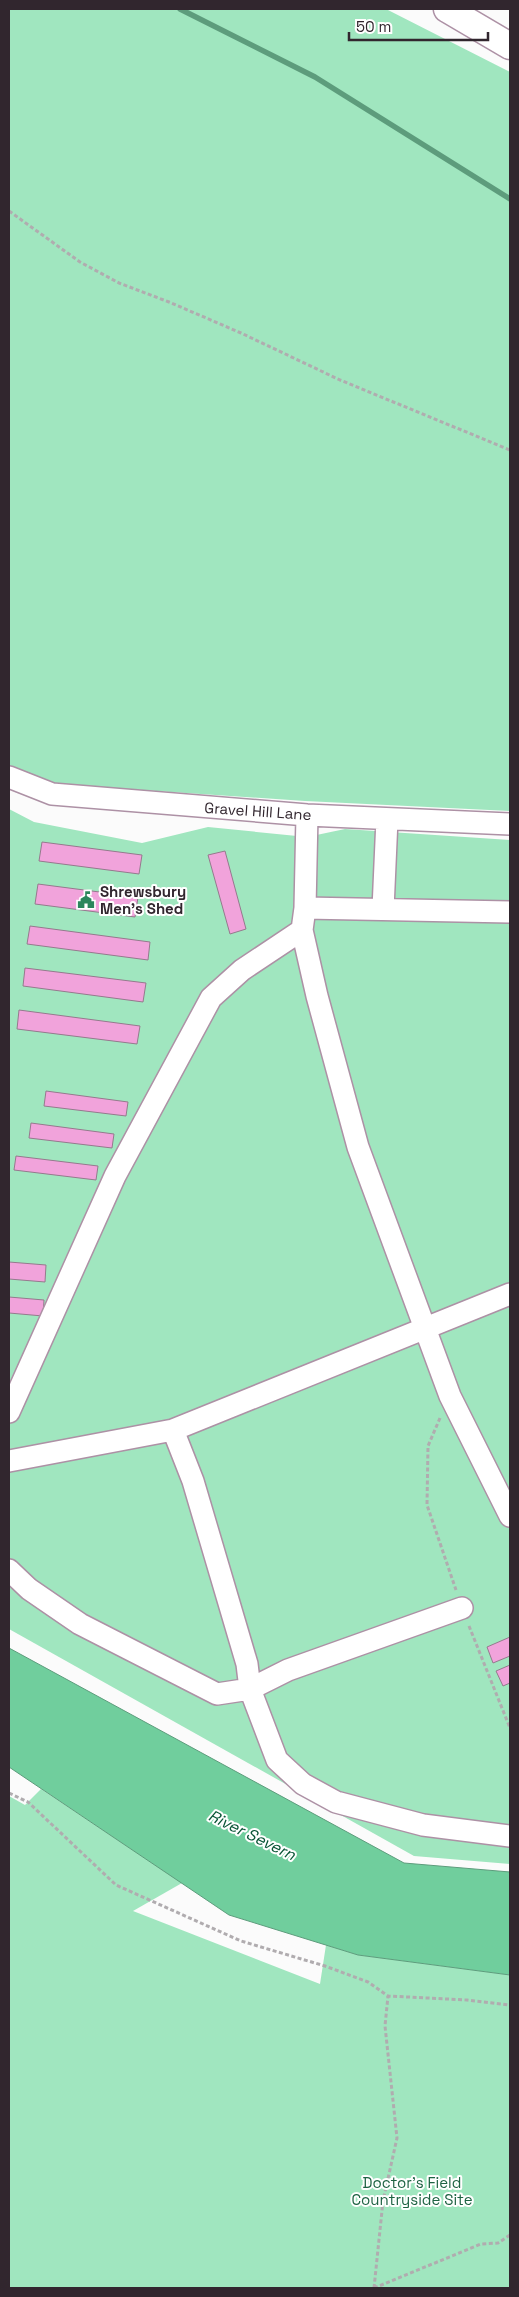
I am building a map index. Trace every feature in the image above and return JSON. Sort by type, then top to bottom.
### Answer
[{"type":"main road","points":[[447,9],[510,46]]},
{"type":"street","name":"Gravel Hill Lane","points":[[9,777],[52,794],[308,815],[510,824]]},
{"type":"street","points":[[308,815],[305,908],[302,930],[317,996],[358,1147],[450,1396],[510,1516]]},
{"type":"street","points":[[383,909],[387,819]]},
{"type":"street","points":[[305,908],[510,912]]},
{"type":"street","points":[[9,1412],[115,1176],[211,998],[242,970],[302,930]]},
{"type":"street","points":[[9,1461],[173,1430],[510,1294]]},
{"type":"street","points":[[173,1430],[193,1481],[247,1664],[250,1690],[277,1760],[303,1784],[336,1802],[423,1825],[510,1836]]},
{"type":"street","points":[[9,1570],[30,1589],[80,1624],[217,1694],[250,1690],[288,1670],[462,1608]]},
{"type":"path","points":[[9,211],[80,262],[120,283],[232,329],[340,380],[510,450]]},
{"type":"path","points":[[450,1396],[428,1446],[427,1505],[462,1608],[510,1728]]},
{"type":"path","points":[[9,1793],[28,1802],[116,1885],[240,1942],[325,1966],[368,1982],[388,1996],[510,2005]]},
{"type":"path","points":[[388,1996],[385,2026],[397,2138],[383,2201],[374,2288],[481,2244],[498,2244],[510,2235]]},
{"type":"green space","points":[[9,9],[386,9],[510,72],[510,811],[305,801],[53,784],[9,767]]},
{"type":"green space","points":[[9,809],[34,822],[142,843],[208,827],[307,837],[345,829],[510,840],[510,1864],[414,1856],[9,1629]]},
{"type":"green space","name":"Doctor's Field Countryside Site","points":[[41,1789],[182,1883],[133,1911],[320,1984],[326,1945],[358,1955],[510,1975],[510,2288],[9,2288],[9,1796],[25,1805]]},
{"type":"water","name":"River Severn","points":[[9,1648],[404,1863],[510,1872],[510,1975],[358,1955],[229,1915],[9,1767]]},
{"type":"building","points":[[42,842],[142,855],[139,874],[39,861]]},
{"type":"building","points":[[225,851],[246,929],[230,934],[208,855]]},
{"type":"building","name":"Shrewsbury Men's Shed","points":[[38,884],[138,897],[135,917],[35,904]]},
{"type":"building","points":[[30,926],[150,942],[148,960],[27,944]]},
{"type":"building","points":[[25,968],[146,983],[143,1002],[23,986]]},
{"type":"building","points":[[19,1010],[140,1026],[137,1044],[17,1029]]},
{"type":"building","points":[[46,1091],[128,1102],[126,1116],[44,1106]]},
{"type":"building","points":[[31,1123],[114,1134],[112,1148],[29,1138]]},
{"type":"building","points":[[16,1156],[98,1166],[96,1180],[14,1170]]},
{"type":"building","points":[[9,1262],[46,1265],[45,1282],[9,1279]]},
{"type":"building","points":[[9,1297],[44,1300],[43,1316],[9,1313]]},
{"type":"building","points":[[510,1637],[510,1656],[493,1663],[487,1647]]},
{"type":"building","points":[[510,1665],[510,1683],[503,1686],[496,1671]]},
{"type":"waterway","points":[[180,9],[315,77],[510,199]]},
{"type":"place","name":"Shrewsbury Men's Shed","points":[[86,900]]}]
